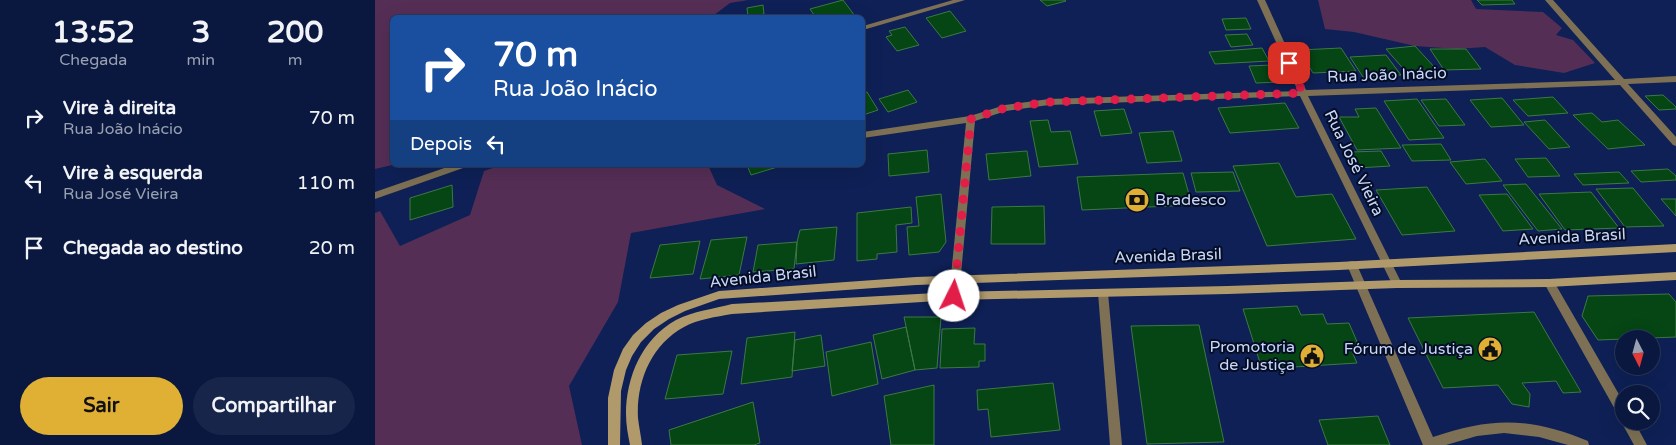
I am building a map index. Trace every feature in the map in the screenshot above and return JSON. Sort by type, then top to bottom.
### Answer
[{"type":"street","points":[[865,27],[961,0]]},
{"type":"street","name":"Rua José Vieira","points":[[1261,0],[1303,93],[1397,284]]},
{"type":"street","points":[[1549,0],[1676,143]]},
{"type":"street","name":"Rua João Inácio","points":[[865,135],[971,119],[1005,108],[1049,102],[1676,79]]},
{"type":"street","points":[[954,296],[971,119]]},
{"type":"street","points":[[375,196],[457,167]]},
{"type":"street","name":"Avenida Brasil","points":[[614,445],[615,391],[625,354],[640,334],[665,316],[691,303],[719,295],[955,279],[1353,265],[1676,248]]},
{"type":"street","points":[[1353,265],[1429,445],[1459,435],[1492,428],[1531,429],[1583,445]]},
{"type":"street","name":"Avenida Brasil","points":[[636,445],[631,412],[635,380],[644,359],[660,338],[681,324],[704,315],[732,309],[954,296],[1397,284],[1549,283],[1676,276]]},
{"type":"street","points":[[1549,283],[1615,399]]},
{"type":"street","points":[[1103,293],[1116,445]]},
{"type":"street","points":[[1632,430],[1641,445]]},
{"type":"shaded area","points":[[375,0],[748,0],[730,3],[714,15],[390,15],[390,165],[375,169]]},
{"type":"shaded area","points":[[1318,0],[1471,0],[1476,9],[1543,12],[1562,28],[1556,35],[1573,40],[1595,63],[1564,73],[1515,65],[1485,47],[1457,49],[1415,46],[1354,32],[1325,29]]},
{"type":"shaded area","points":[[496,167],[709,167],[717,185],[765,209],[631,233],[618,302],[569,386],[582,445],[375,445],[375,213],[380,211],[400,246],[470,215],[484,171]]},
{"type":"building","points":[[843,0],[854,15],[814,15],[810,9]]},
{"type":"building","points":[[1040,0],[1065,0],[1066,1],[1047,6]]},
{"type":"building","points":[[1477,0],[1512,0],[1515,4],[1482,5]]},
{"type":"building","points":[[763,5],[764,14],[748,15],[747,8]]},
{"type":"building","points":[[950,11],[966,31],[942,38],[926,18]]},
{"type":"building","points":[[1246,18],[1251,29],[1226,30],[1222,19]]},
{"type":"building","points":[[905,27],[919,45],[897,51],[886,37],[892,35],[889,31]]},
{"type":"building","points":[[1247,34],[1253,45],[1231,47],[1225,35]]},
{"type":"building","points":[[1415,46],[1437,70],[1407,73],[1386,49]]},
{"type":"building","points":[[1262,48],[1269,61],[1215,64],[1209,52]]},
{"type":"building","points":[[1341,48],[1356,71],[1313,73],[1299,50]]},
{"type":"building","points":[[1430,49],[1466,49],[1481,69],[1444,70]]},
{"type":"building","points":[[1386,55],[1401,75],[1363,77],[1350,57]]},
{"type":"building","points":[[1272,65],[1281,82],[1256,83],[1249,66]]},
{"type":"building","points":[[908,90],[917,102],[888,112],[879,99]]},
{"type":"building","points":[[865,92],[867,92],[878,110],[865,114]]},
{"type":"building","points":[[1663,95],[1676,109],[1659,110],[1645,96]]},
{"type":"building","points":[[1553,97],[1568,113],[1528,116],[1513,100]]},
{"type":"building","points":[[1502,98],[1524,125],[1491,127],[1470,100]]},
{"type":"building","points":[[1417,99],[1444,138],[1409,140],[1384,101]]},
{"type":"building","points":[[1446,99],[1465,125],[1439,126],[1421,100]]},
{"type":"building","points":[[1285,103],[1299,128],[1230,133],[1218,108]]},
{"type":"building","points":[[1376,108],[1401,148],[1357,150],[1339,117],[1359,117],[1355,109]]},
{"type":"building","points":[[1124,109],[1132,133],[1101,136],[1094,111]]},
{"type":"building","points":[[1592,113],[1602,122],[1618,120],[1645,145],[1608,149],[1573,115]]},
{"type":"building","points":[[1048,120],[1051,132],[1070,131],[1078,164],[1039,167],[1030,121]]},
{"type":"building","points":[[1545,120],[1570,147],[1549,149],[1524,122]]},
{"type":"building","points":[[1173,131],[1182,161],[1147,163],[1139,133]]},
{"type":"building","points":[[1441,144],[1451,160],[1412,161],[1402,145]]},
{"type":"building","points":[[927,150],[929,172],[889,176],[888,154]]},
{"type":"building","points":[[1027,151],[1031,176],[989,180],[986,154]]},
{"type":"building","points":[[1381,151],[1390,166],[1358,168],[1351,152]]},
{"type":"building","points":[[1546,158],[1560,176],[1528,177],[1515,159]]},
{"type":"building","points":[[1485,159],[1502,181],[1466,184],[1450,162]]},
{"type":"building","points":[[1279,163],[1296,197],[1332,194],[1356,239],[1267,246],[1233,166]]},
{"type":"building","points":[[748,167],[777,167],[751,175]]},
{"type":"building","points":[[1668,169],[1676,176],[1676,180],[1641,182],[1631,171]]},
{"type":"building","points":[[1233,172],[1240,191],[1196,192],[1191,173]]},
{"type":"building","points":[[1619,172],[1629,183],[1583,185],[1574,174]]},
{"type":"building","points":[[1183,173],[1192,205],[1082,210],[1077,177]]},
{"type":"building","points":[[1526,184],[1562,229],[1538,231],[1503,185]]},
{"type":"building","points":[[452,185],[453,207],[410,220],[410,198]]},
{"type":"building","points":[[1427,187],[1455,231],[1402,235],[1376,190]]},
{"type":"building","points":[[1633,188],[1664,226],[1625,227],[1596,189]]},
{"type":"building","points":[[1591,192],[1619,228],[1565,230],[1539,194]]},
{"type":"building","points":[[941,194],[946,242],[939,252],[909,255],[907,227],[919,226],[916,197]]},
{"type":"building","points":[[1507,194],[1533,229],[1503,231],[1479,195]]},
{"type":"building","points":[[1661,199],[1676,199],[1676,216]]},
{"type":"building","points":[[1044,206],[1045,244],[991,244],[992,207]]},
{"type":"building","points":[[911,207],[912,223],[896,225],[897,252],[877,254],[877,259],[857,261],[857,213]]},
{"type":"building","points":[[837,227],[834,260],[796,264],[797,242],[800,230]]},
{"type":"building","points":[[747,237],[739,275],[700,279],[711,240]]},
{"type":"building","points":[[700,241],[693,274],[650,278],[660,245]]},
{"type":"building","points":[[797,242],[794,269],[753,272],[758,245]]},
{"type":"building","points":[[1669,294],[1676,302],[1676,337],[1660,338],[1660,330],[1615,330],[1615,339],[1598,340],[1582,316],[1588,296]]},
{"type":"building","points":[[1297,306],[1301,315],[1323,314],[1327,324],[1349,323],[1358,344],[1349,345],[1357,363],[1262,369],[1243,309]]},
{"type":"building","name":"Fórum de Justiça","points":[[1534,312],[1581,392],[1563,393],[1556,381],[1522,383],[1530,394],[1529,407],[1512,404],[1498,385],[1443,388],[1408,318]]},
{"type":"building","points":[[904,317],[941,317],[937,368],[915,370]]},
{"type":"building","points":[[1199,325],[1224,442],[1147,444],[1131,326]]},
{"type":"building","points":[[906,327],[915,370],[882,379],[873,335]]},
{"type":"building","points":[[975,328],[974,344],[985,344],[985,361],[979,361],[979,367],[940,368],[942,329]]},
{"type":"building","points":[[795,332],[792,377],[741,384],[747,338]]},
{"type":"building","points":[[821,335],[825,366],[792,371],[795,340]]},
{"type":"building","points":[[871,342],[878,384],[832,396],[826,352]]},
{"type":"building","points":[[732,351],[723,394],[665,399],[677,355]]},
{"type":"building","points":[[1053,383],[1060,430],[991,437],[988,409],[978,410],[977,390]]},
{"type":"building","points":[[934,385],[934,445],[891,445],[884,396]]},
{"type":"building","points":[[753,402],[760,443],[754,445],[671,445],[669,430]]},
{"type":"building","points":[[1378,416],[1390,445],[1328,445],[1319,420]]},
{"type":"place","name":"Bradesco","points":[[1137,200]]},
{"type":"place","name":"Fórum de Justiça","points":[[1490,349]]},
{"type":"place","name":"Promotoria de Justiça","points":[[1312,356]]},
{"type":"route","points":[[954,296],[971,119],[1005,108],[1049,102],[1303,93],[1289,63]]}]
